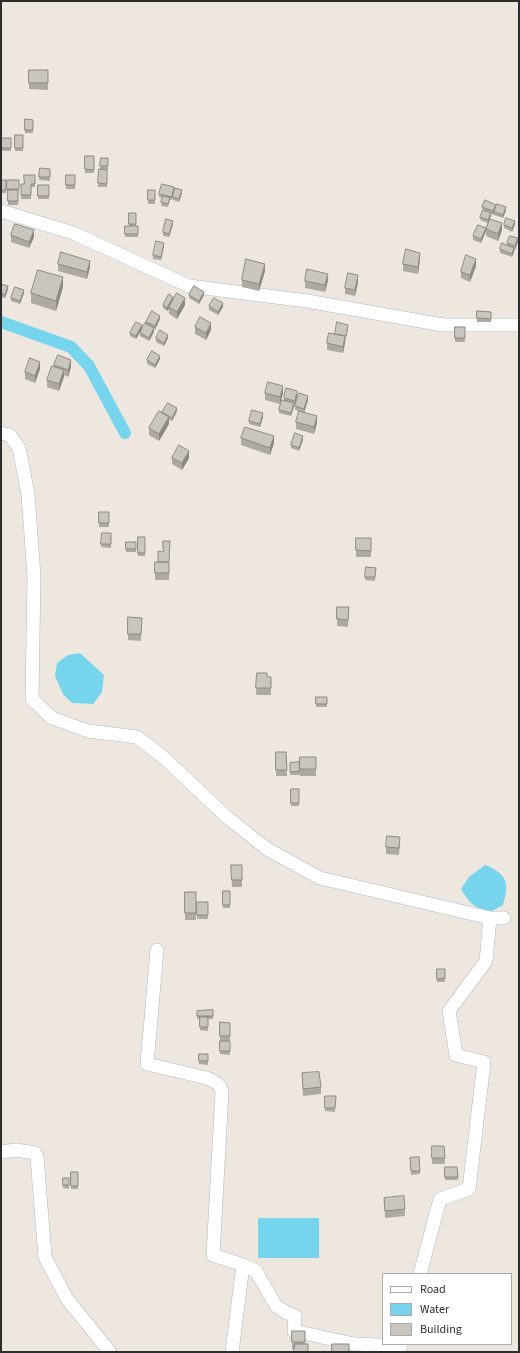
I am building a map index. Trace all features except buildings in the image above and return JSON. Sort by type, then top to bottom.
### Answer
[{"type":"street","points":[[1,211],[73,233],[189,286],[307,301],[443,325],[519,325]]},
{"type":"street","points":[[1,434],[10,436],[19,448],[28,494],[34,576],[32,699],[52,718],[74,726],[88,731],[137,737],[163,757],[228,818],[267,849],[320,878],[490,918],[504,918]]},
{"type":"street","points":[[420,1273],[440,1199],[469,1189],[484,1062],[456,1055],[449,1012],[486,961],[490,918]]},
{"type":"street","points":[[157,950],[147,1064],[207,1078],[220,1086],[222,1092],[213,1255],[256,1271],[276,1306],[295,1316],[294,1331],[354,1344],[402,1348]]},
{"type":"street","points":[[1,1152],[16,1150],[35,1153],[37,1157],[44,1257],[66,1299],[110,1352]]},
{"type":"street","points":[[232,1352],[243,1265]]},
{"type":"water","points":[[80,653],[104,675],[102,692],[93,704],[72,703],[63,694],[55,676],[57,663],[68,655]]},
{"type":"water","points":[[485,865],[499,872],[504,878],[505,882],[506,891],[503,905],[492,911],[481,909],[474,905],[470,902],[461,889],[469,877]]},
{"type":"water","points":[[258,1218],[319,1218],[319,1258],[258,1258]]},
{"type":"waterway","points":[[1,322],[71,347],[89,366],[125,433]]}]
